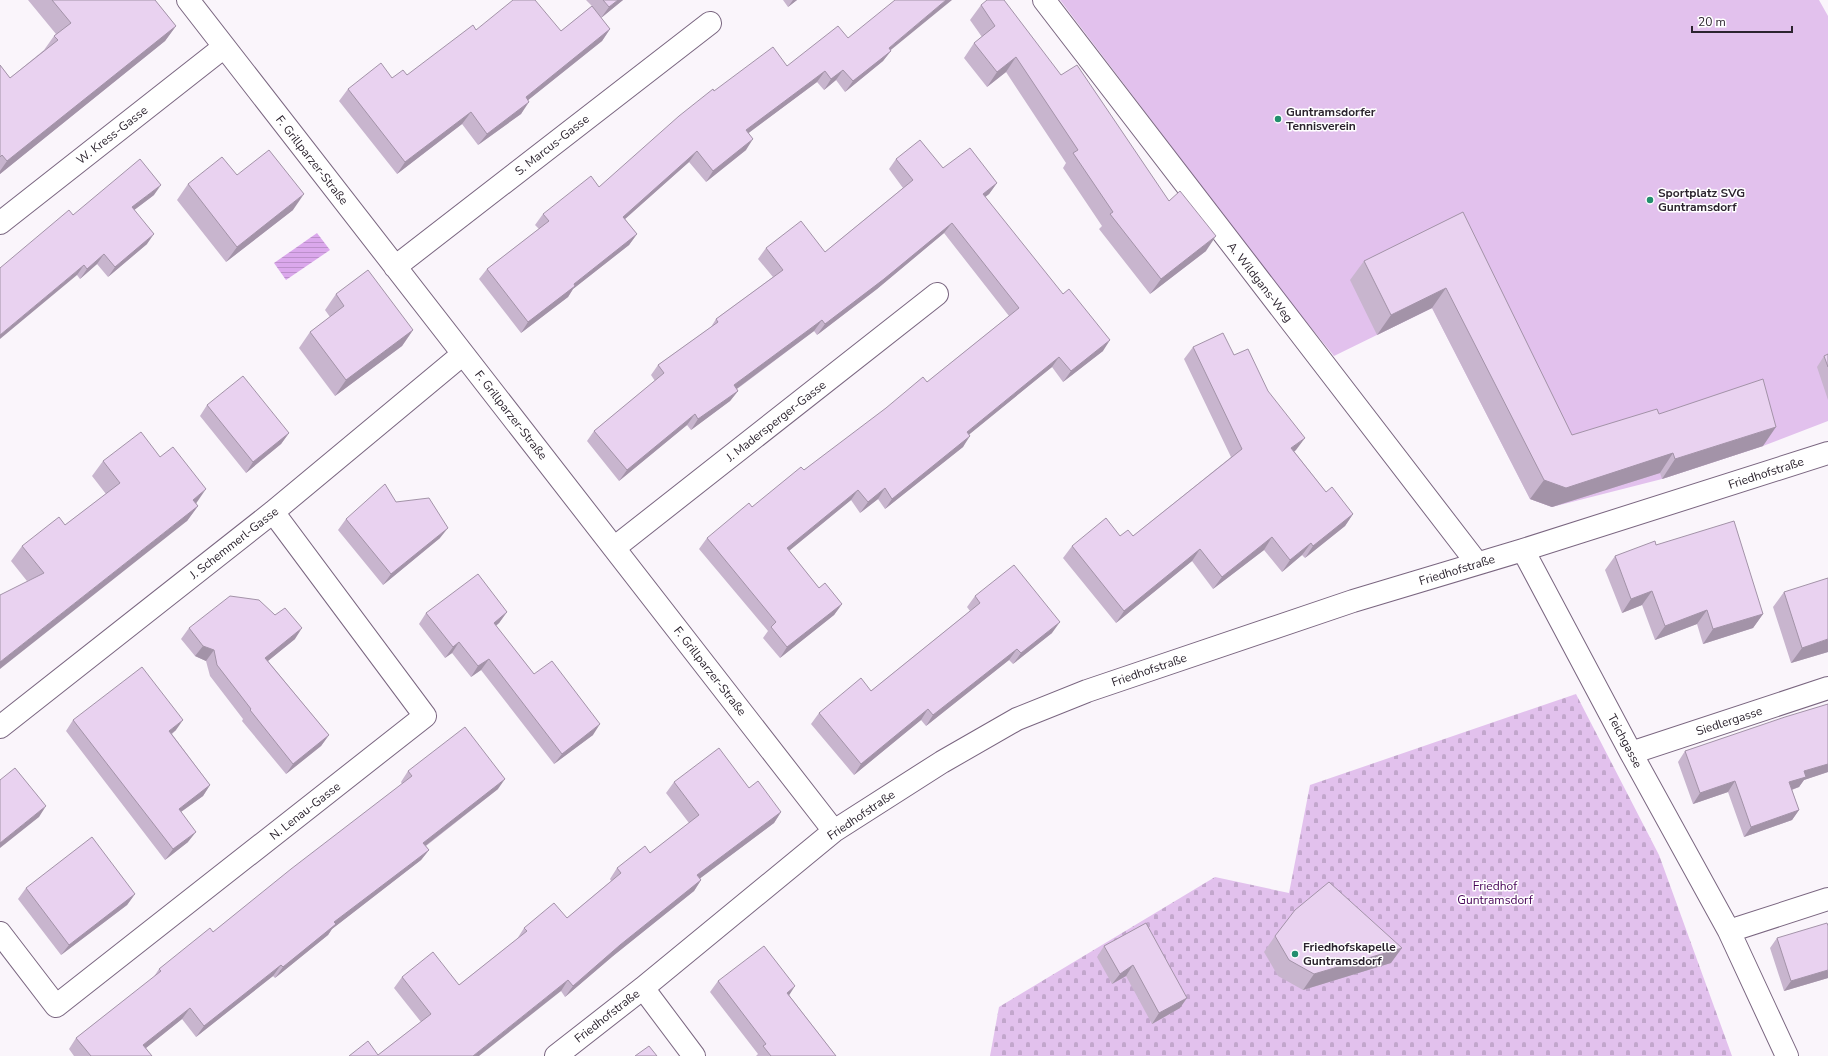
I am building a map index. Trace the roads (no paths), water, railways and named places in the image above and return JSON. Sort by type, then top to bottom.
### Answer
[{"type":"street","name":"F. Grillparzer-Straße","points":[[188,0],[834,831]]},
{"type":"street","name":"A. Wildgans-Weg","points":[[1044,0],[1477,563]]},
{"type":"street","name":"S. Marcus-Gasse","points":[[395,267],[710,23]]},
{"type":"street","name":"W. Kress-Gasse","points":[[0,223],[224,47]]},
{"type":"street","name":"J. Madersperger-Gasse","points":[[614,548],[937,294]]},
{"type":"street","name":"J. Schemmerl-Gasse","points":[[0,727],[273,512],[463,354]]},
{"type":"street","name":"Friedhofstraße","points":[[556,1056],[643,988],[834,831],[942,762],[1017,720],[1087,691],[1353,601],[1523,550],[1828,453]]},
{"type":"street","name":"N. Lenau-Gasse","points":[[0,934],[56,1006],[425,716],[273,512]]},
{"type":"street","name":"Teichgasse","points":[[1523,550],[1631,753],[1729,930],[1787,1056]]},
{"type":"street","name":"Siedlergasse","points":[[1631,753],[1828,688]]},
{"type":"street","points":[[1729,930],[1828,899]]},
{"type":"street","points":[[643,988],[694,1056]]},
{"type":"place","name":"Guntramsdorfer Tennisverein","points":[[1278,119]]},
{"type":"place","name":"Sportplatz SVG Guntramsdorf","points":[[1650,200]]},
{"type":"place","name":"Friedhofskapelle Guntramsdorf","points":[[1295,954]]},
{"type":"park label","name":"Friedhof Guntramsdorf","points":[[1495,893]]}]
